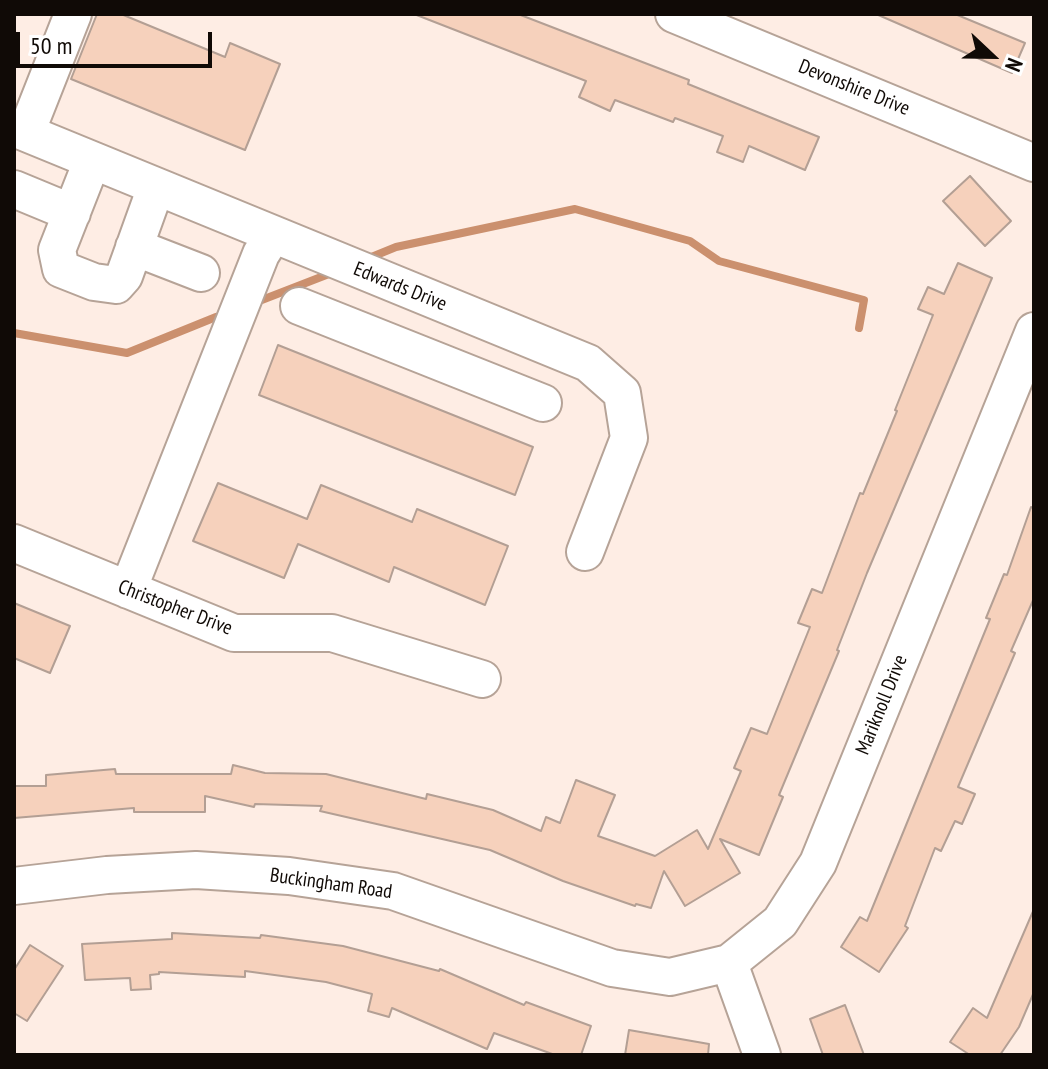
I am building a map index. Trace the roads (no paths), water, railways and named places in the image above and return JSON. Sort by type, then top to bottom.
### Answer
[{"type":"street","points":[[20,130],[73,14]]},
{"type":"street","name":"Devonshire Drive","points":[[674,14],[1034,163]]},
{"type":"street","name":"Edwards Drive","points":[[20,130],[588,363],[622,393],[629,438],[585,552]]},
{"type":"street","points":[[92,161],[57,250],[61,269],[94,282],[116,285],[124,276],[156,187]]},
{"type":"street","points":[[14,189],[72,213]]},
{"type":"street","points":[[128,590],[261,254],[273,235]]},
{"type":"street","points":[[134,247],[201,273]]},
{"type":"street","points":[[419,353],[439,303]]},
{"type":"street","points":[[299,306],[543,403]]},
{"type":"street","name":"Mariknoll Drive","points":[[729,963],[780,922],[818,863],[1034,331]]},
{"type":"street","name":"Christopher Drive","points":[[14,543],[234,633],[332,633],[482,679]]},
{"type":"street","name":"Buckingham Road","points":[[14,886],[107,875],[196,870],[289,876],[393,891],[612,968],[670,977],[729,963]]},
{"type":"street","points":[[729,963],[762,1055]]},
{"type":"waterway","points":[[369,258],[396,247],[575,209],[690,241],[719,261],[864,300],[859,328]]},
{"type":"waterway","points":[[254,303],[334,272]]},
{"type":"waterway","points":[[14,333],[127,353],[216,317]]}]
